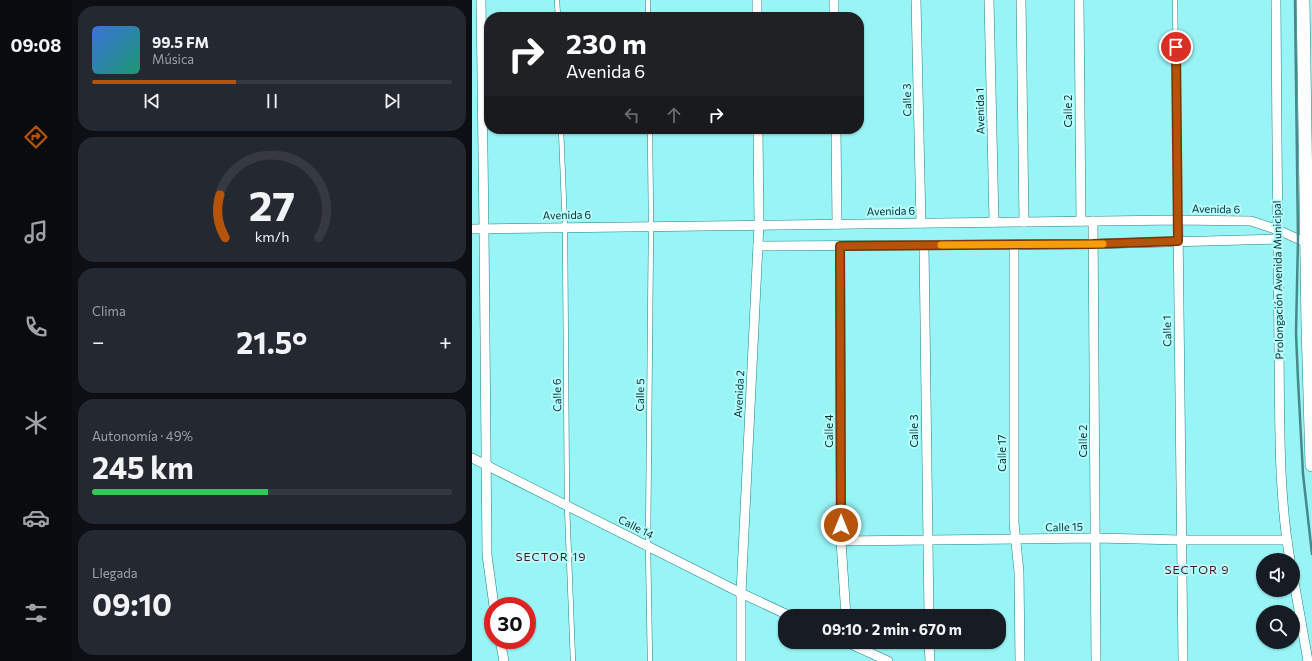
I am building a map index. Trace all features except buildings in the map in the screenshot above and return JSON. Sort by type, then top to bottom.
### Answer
[{"type":"main road","points":[[1303,0],[1312,465]]},
{"type":"street","points":[[480,0],[487,555],[493,597]]},
{"type":"street","points":[[757,0],[757,12]]},
{"type":"street","points":[[834,0],[834,12]]},
{"type":"street","name":"Calle 3","points":[[916,0],[921,223]]},
{"type":"street","name":"Avenida 1","points":[[989,0],[994,222]]},
{"type":"street","points":[[1021,0],[1024,222]]},
{"type":"street","name":"Calle 2","points":[[1079,0],[1081,221]]},
{"type":"street","name":"Prolongación Avenida Municipal","points":[[1276,0],[1280,448],[1284,520],[1289,553]]},
{"type":"street","name":"Avenida 2","points":[[741,661],[741,594],[759,224],[758,134]]},
{"type":"street","points":[[836,134],[837,224]]},
{"type":"street","name":"Avenida 6","points":[[472,229],[759,224],[1178,220],[1251,221],[1277,234],[1307,243]]},
{"type":"street","name":"Calle 1","points":[[1178,220],[1183,661]]},
{"type":"street","name":"Calle 2","points":[[1093,221],[1096,661]]},
{"type":"street","name":"Avenida 6","points":[[758,246],[1093,244],[1178,241],[1277,234]]},
{"type":"street","name":"Calle 17","points":[[1014,245],[1014,523],[1019,572],[1020,661]]},
{"type":"street","name":"Calle 4","points":[[840,246],[841,541],[846,609]]},
{"type":"street","name":"Calle 3","points":[[924,246],[929,609]]},
{"type":"street","name":"Calle 14","points":[[472,458],[741,594],[778,611]]},
{"type":"street","name":"Calle 15","points":[[841,541],[1095,538],[1287,540]]},
{"type":"street","points":[[1297,597],[1308,661]]},
{"type":"street","points":[[502,649],[504,661]]},
{"type":"street","points":[[863,649],[888,661]]},
{"type":"street","points":[[929,649],[930,661]]},
{"type":"lane","points":[[558,0],[558,12]]},
{"type":"lane","points":[[648,0],[648,12]]},
{"type":"lane","name":"Calle 1","points":[[1175,0],[1178,220]]},
{"type":"lane","name":"Calle 6","points":[[562,134],[567,506],[573,661]]},
{"type":"lane","name":"Calle 5","points":[[650,134],[651,226],[648,546],[650,661]]},
{"type":"railway","points":[[1295,0],[1298,239],[1296,333],[1303,474],[1312,554]]},
{"type":"slow traffic","points":[[941,245],[1103,244]]},
{"type":"district","name":"SECTOR 19","points":[[551,557]]},
{"type":"district","name":"SECTOR 9","points":[[1197,570]]},
{"type":"route","points":[[841,525],[840,246],[1093,244],[1178,241],[1176,47]]}]
